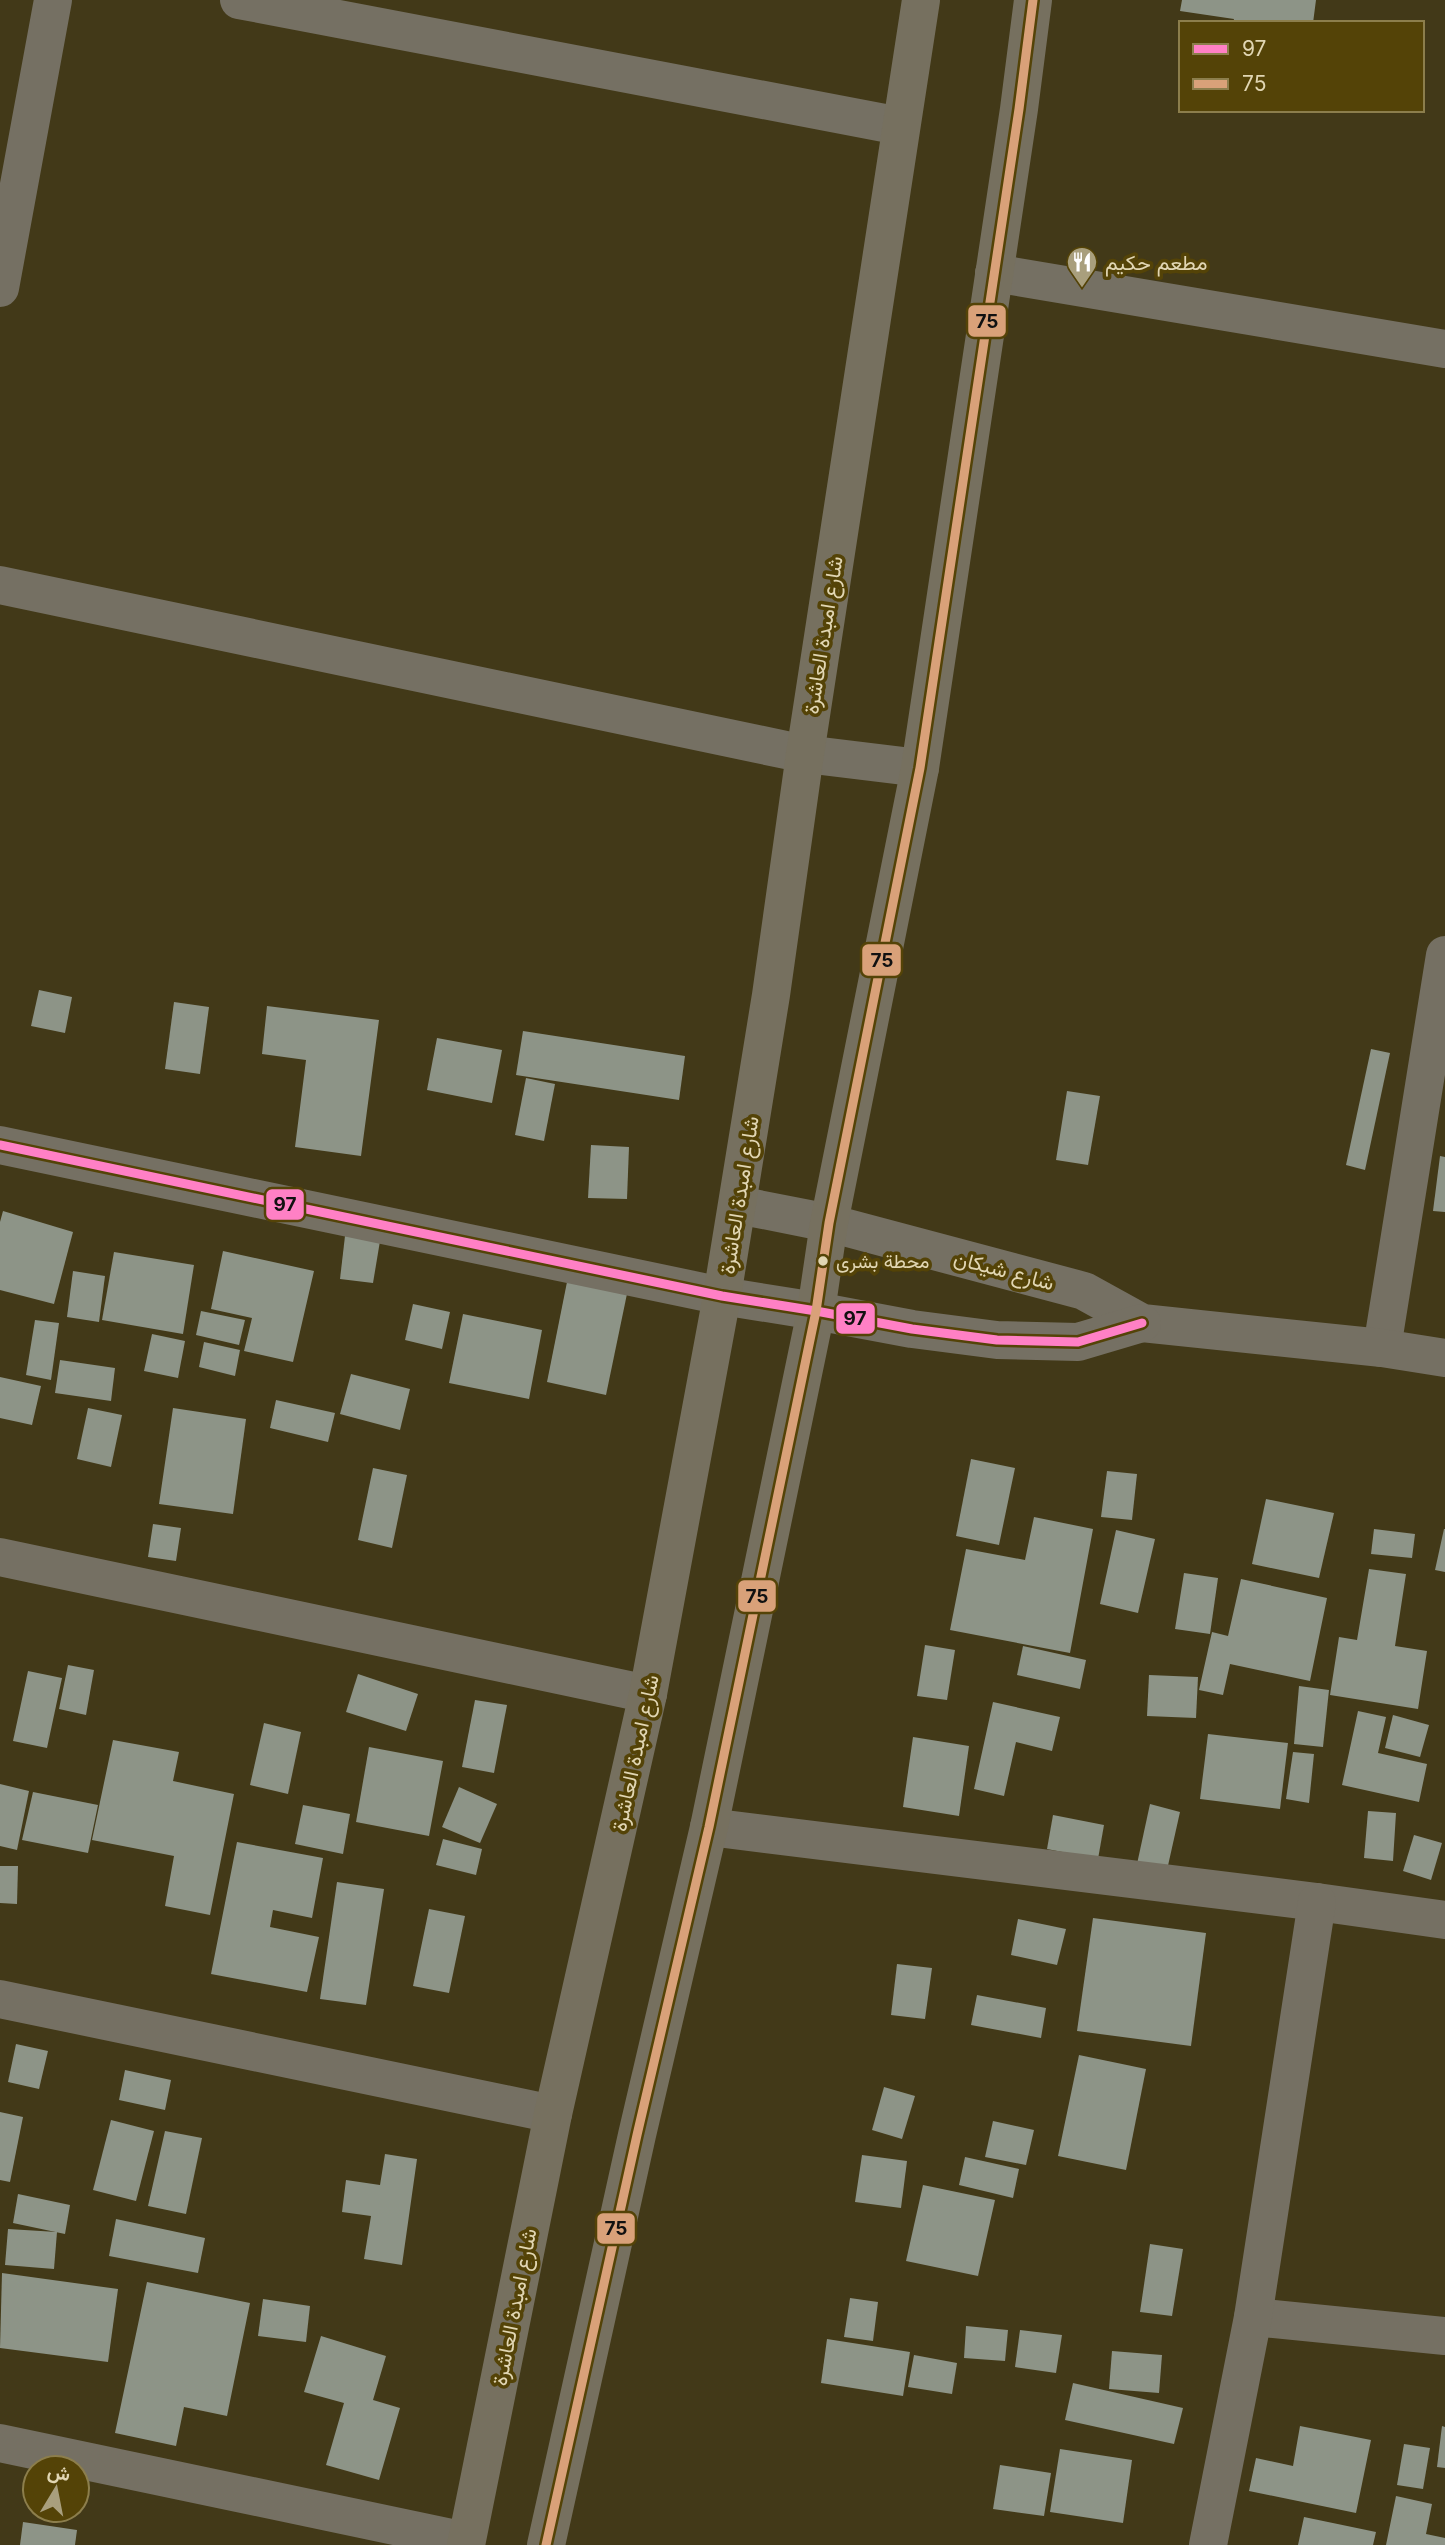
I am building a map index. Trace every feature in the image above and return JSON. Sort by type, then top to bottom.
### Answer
[{"type":"main road","name":"شارع امبدة العاشرة","points":[[466,2543],[553,2114],[649,1694],[722,1296],[920,0]]},
{"type":"main road","points":[[546,2545],[709,1827],[816,1311],[829,1223],[920,768],[1033,0]]},
{"type":"street","points":[[0,288],[53,0]]},
{"type":"street","points":[[239,0],[900,126]]},
{"type":"street","points":[[994,273],[1445,349]]},
{"type":"street","points":[[0,585],[805,754],[920,768]]},
{"type":"street","points":[[1382,1348],[1445,955]]},
{"type":"street","name":"شارع شيكان","points":[[0,1144],[722,1296],[912,1329],[1010,1340],[1078,1342],[1142,1323]]},
{"type":"street","name":"شارع شيكان","points":[[738,1205],[829,1223],[1084,1292],[1142,1323],[1382,1348],[1445,1358]]},
{"type":"street","points":[[0,1557],[649,1694]]},
{"type":"street","points":[[709,1827],[1445,1920]]},
{"type":"street","points":[[1208,2545],[1254,2317],[1317,1902]]},
{"type":"street","points":[[0,1999],[553,2114]]},
{"type":"street","points":[[1254,2317],[1445,2336]]},
{"type":"street","points":[[0,2443],[466,2543]]},
{"type":"building","points":[[1182,0],[1316,0],[1313,21],[1234,21],[1180,11]]},
{"type":"building","points":[[39,990],[72,997],[65,1033],[31,1026]]},
{"type":"building","points":[[174,1002],[209,1007],[200,1074],[165,1069]]},
{"type":"building","points":[[267,1006],[379,1020],[361,1156],[295,1147],[306,1060],[262,1054]]},
{"type":"building","points":[[523,1031],[685,1056],[679,1100],[516,1075]]},
{"type":"building","points":[[437,1038],[502,1050],[492,1103],[427,1090]]},
{"type":"building","points":[[1371,1049],[1390,1053],[1365,1170],[1346,1165]]},
{"type":"building","points":[[526,1078],[555,1084],[544,1141],[515,1135]]},
{"type":"building","points":[[1067,1091],[1100,1096],[1088,1165],[1056,1160]]},
{"type":"building","points":[[591,1145],[629,1147],[627,1199],[588,1198]]},
{"type":"building","points":[[1440,1156],[1445,1157],[1445,1212],[1433,1211]]},
{"type":"building","points":[[3,1211],[73,1232],[54,1304],[0,1290],[0,1222]]},
{"type":"building","points":[[345,1236],[380,1241],[373,1283],[340,1279]]},
{"type":"building","points":[[223,1251],[314,1271],[293,1362],[244,1351],[252,1318],[211,1309]]},
{"type":"building","points":[[114,1252],[194,1265],[183,1334],[102,1320]]},
{"type":"building","points":[[73,1271],[105,1276],[99,1322],[67,1317]]},
{"type":"building","points":[[568,1277],[628,1289],[606,1395],[547,1382]]},
{"type":"building","points":[[413,1304],[450,1312],[442,1349],[405,1340]]},
{"type":"building","points":[[201,1311],[245,1320],[239,1345],[196,1335]]},
{"type":"building","points":[[463,1314],[542,1330],[529,1399],[449,1383]]},
{"type":"building","points":[[35,1320],[59,1323],[51,1380],[26,1375]]},
{"type":"building","points":[[152,1334],[185,1341],[178,1378],[144,1371]]},
{"type":"building","points":[[204,1342],[240,1350],[235,1376],[199,1367]]},
{"type":"building","points":[[60,1360],[115,1368],[111,1401],[55,1393]]},
{"type":"building","points":[[351,1374],[410,1389],[400,1430],[340,1414]]},
{"type":"building","points":[[0,1377],[41,1386],[32,1425],[0,1418]]},
{"type":"building","points":[[276,1400],[335,1413],[328,1442],[270,1428]]},
{"type":"building","points":[[88,1408],[122,1415],[111,1467],[77,1459]]},
{"type":"building","points":[[173,1408],[246,1419],[233,1514],[159,1504]]},
{"type":"building","points":[[971,1459],[1015,1468],[999,1545],[956,1536]]},
{"type":"building","points":[[373,1468],[407,1475],[392,1548],[358,1540]]},
{"type":"building","points":[[1107,1471],[1137,1474],[1132,1520],[1101,1517]]},
{"type":"building","points":[[1266,1499],[1334,1513],[1319,1578],[1252,1564]]},
{"type":"building","points":[[1034,1517],[1093,1529],[1070,1653],[950,1630],[966,1549],[1025,1560]]},
{"type":"building","points":[[153,1524],[181,1528],[176,1561],[148,1557]]},
{"type":"building","points":[[1374,1529],[1415,1534],[1412,1558],[1371,1554]]},
{"type":"building","points":[[1445,1529],[1445,1572],[1435,1570]]},
{"type":"building","points":[[1116,1530],[1155,1539],[1138,1613],[1100,1604]]},
{"type":"building","points":[[1369,1569],[1406,1574],[1395,1646],[1427,1651],[1418,1709],[1330,1695],[1339,1637],[1357,1640]]},
{"type":"building","points":[[1184,1573],[1218,1578],[1210,1634],[1175,1629]]},
{"type":"building","points":[[1241,1579],[1327,1598],[1310,1681],[1230,1664],[1223,1695],[1199,1690],[1212,1632],[1228,1636]]},
{"type":"building","points":[[925,1645],[955,1650],[947,1700],[917,1696]]},
{"type":"building","points":[[1023,1646],[1086,1660],[1080,1689],[1017,1675]]},
{"type":"building","points":[[68,1665],[94,1670],[86,1715],[59,1709]]},
{"type":"building","points":[[28,1671],[62,1678],[47,1748],[13,1741]]},
{"type":"building","points":[[358,1674],[418,1694],[406,1731],[346,1712]]},
{"type":"building","points":[[1149,1675],[1198,1677],[1196,1718],[1147,1716]]},
{"type":"building","points":[[1299,1686],[1329,1690],[1323,1747],[1294,1744]]},
{"type":"building","points":[[475,1700],[507,1705],[494,1773],[462,1767]]},
{"type":"building","points":[[993,1702],[1060,1717],[1052,1751],[1016,1742],[1004,1796],[974,1789]]},
{"type":"building","points":[[1358,1711],[1386,1717],[1378,1753],[1427,1764],[1419,1802],[1342,1785]]},
{"type":"building","points":[[1393,1715],[1429,1725],[1420,1757],[1385,1748]]},
{"type":"building","points":[[264,1723],[301,1732],[288,1794],[250,1785]]},
{"type":"building","points":[[1208,1734],[1288,1743],[1280,1809],[1200,1799]]},
{"type":"building","points":[[913,1737],[969,1746],[959,1816],[903,1807]]},
{"type":"building","points":[[113,1740],[179,1752],[173,1781],[234,1794],[210,1915],[165,1906],[174,1856],[92,1840]]},
{"type":"building","points":[[369,1747],[443,1761],[429,1836],[356,1822]]},
{"type":"building","points":[[1293,1752],[1314,1754],[1309,1803],[1286,1799]]},
{"type":"building","points":[[0,1784],[29,1791],[17,1850],[0,1846]]},
{"type":"building","points":[[459,1787],[497,1804],[480,1843],[442,1827]]},
{"type":"building","points":[[33,1792],[98,1805],[88,1853],[22,1840]]},
{"type":"building","points":[[1150,1804],[1180,1812],[1167,1870],[1137,1864]]},
{"type":"building","points":[[303,1805],[350,1814],[343,1854],[295,1844]]},
{"type":"building","points":[[1368,1811],[1396,1813],[1393,1861],[1364,1858]]},
{"type":"building","points":[[1053,1815],[1104,1825],[1098,1859],[1047,1849]]},
{"type":"building","points":[[1414,1835],[1442,1843],[1431,1880],[1403,1871]]},
{"type":"building","points":[[443,1839],[482,1849],[476,1875],[436,1865]]},
{"type":"building","points":[[237,1842],[323,1858],[312,1918],[273,1910],[270,1927],[319,1937],[307,1992],[211,1974]]},
{"type":"building","points":[[0,1866],[18,1866],[17,1904],[0,1903]]},
{"type":"building","points":[[337,1882],[384,1889],[366,2005],[320,1999]]},
{"type":"building","points":[[429,1909],[465,1916],[449,1993],[413,1986]]},
{"type":"building","points":[[1093,1918],[1206,1933],[1191,2046],[1077,2031]]},
{"type":"building","points":[[1018,1919],[1066,1929],[1057,1965],[1011,1955]]},
{"type":"building","points":[[897,1964],[932,1968],[925,2019],[891,2015]]},
{"type":"building","points":[[977,1995],[1046,2008],[1041,2038],[971,2025]]},
{"type":"building","points":[[16,2044],[48,2051],[39,2089],[8,2082]]},
{"type":"building","points":[[1079,2055],[1146,2069],[1126,2170],[1058,2156]]},
{"type":"building","points":[[125,2070],[171,2080],[165,2110],[119,2100]]},
{"type":"building","points":[[884,2087],[915,2096],[902,2139],[872,2130]]},
{"type":"building","points":[[0,2112],[23,2117],[10,2182],[0,2180]]},
{"type":"building","points":[[111,2120],[154,2131],[136,2201],[93,2190]]},
{"type":"building","points":[[993,2121],[1034,2130],[1026,2165],[985,2157]]},
{"type":"building","points":[[165,2131],[202,2138],[186,2214],[148,2206]]},
{"type":"building","points":[[385,2154],[417,2159],[402,2265],[364,2259],[371,2216],[342,2212],[346,2180],[380,2185]]},
{"type":"building","points":[[862,2155],[907,2161],[901,2208],[855,2202]]},
{"type":"building","points":[[965,2157],[1019,2169],[1013,2198],[959,2185]]},
{"type":"building","points":[[923,2185],[995,2200],[978,2276],[906,2261]]},
{"type":"building","points":[[18,2194],[70,2205],[65,2234],[13,2223]]},
{"type":"building","points":[[116,2219],[205,2238],[198,2273],[109,2256]]},
{"type":"building","points":[[8,2229],[57,2232],[54,2269],[5,2265]]},
{"type":"building","points":[[1150,2244],[1183,2249],[1172,2316],[1140,2312]]},
{"type":"building","points":[[2,2273],[118,2289],[108,2362],[0,2348]]},
{"type":"building","points":[[147,2282],[250,2303],[227,2416],[184,2407],[176,2446],[115,2433]]},
{"type":"building","points":[[850,2298],[878,2302],[873,2341],[844,2337]]},
{"type":"building","points":[[263,2299],[310,2306],[306,2342],[258,2336]]},
{"type":"building","points":[[966,2326],[1008,2330],[1005,2361],[964,2358]]},
{"type":"building","points":[[1020,2330],[1062,2335],[1056,2373],[1015,2367]]},
{"type":"building","points":[[321,2336],[386,2356],[373,2400],[400,2408],[379,2480],[326,2465],[344,2403],[304,2392]]},
{"type":"building","points":[[827,2339],[910,2352],[903,2396],[821,2383]]},
{"type":"building","points":[[1112,2351],[1162,2355],[1159,2393],[1109,2389]]},
{"type":"building","points":[[914,2355],[957,2363],[952,2394],[908,2387]]},
{"type":"building","points":[[1073,2383],[1183,2408],[1174,2444],[1065,2420]]},
{"type":"building","points":[[1300,2426],[1371,2440],[1356,2513],[1249,2491],[1256,2458],[1293,2466]]},
{"type":"building","points":[[1442,2426],[1445,2427],[1445,2468],[1437,2467]]},
{"type":"building","points":[[1404,2444],[1430,2448],[1423,2489],[1397,2485]]},
{"type":"building","points":[[1060,2449],[1132,2460],[1123,2523],[1050,2512]]},
{"type":"building","points":[[1000,2465],[1051,2473],[1044,2516],[993,2509]]},
{"type":"building","points":[[1396,2496],[1432,2504],[1426,2534],[1445,2538],[1445,2545],[1386,2545]]},
{"type":"building","points":[[1304,2517],[1376,2532],[1373,2545],[1298,2545]]},
{"type":"building","points":[[23,2524],[77,2530],[75,2545],[20,2545]]},
{"type":"transit line","name":"75","points":[[546,2545],[709,1827],[816,1311],[829,1223],[920,768],[1033,0]]},
{"type":"transit line","name":"97","points":[[0,1145],[722,1296],[912,1329],[997,1340],[1078,1342],[1142,1323]]},
{"type":"place","name":"مطعم حكيم","points":[[1082,289]]},
{"type":"place","name":"محطة بشرى","points":[[823,1261]]}]
